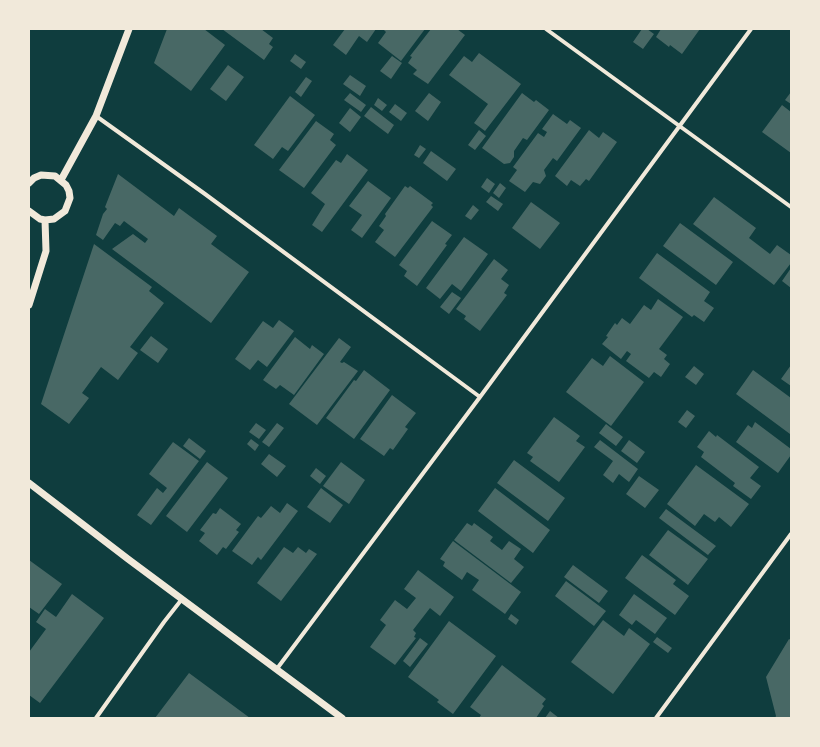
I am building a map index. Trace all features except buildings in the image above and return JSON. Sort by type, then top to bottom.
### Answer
[{"type":"street","points":[[61,180],[96,116],[129,29]]},
{"type":"street","points":[[546,29],[791,207]]},
{"type":"street","points":[[276,670],[480,397],[751,29]]},
{"type":"street","points":[[96,116],[224,208],[480,397]]},
{"type":"street","points":[[29,183],[34,178],[41,175],[55,176],[66,185],[70,198],[65,211],[54,219],[45,220],[35,217],[29,212]]},
{"type":"street","points":[[29,305],[46,251],[45,220]]},
{"type":"street","points":[[29,483],[182,600],[342,718]]},
{"type":"street","points":[[656,718],[791,534]]},
{"type":"street","points":[[96,718],[164,622],[182,600]]}]
